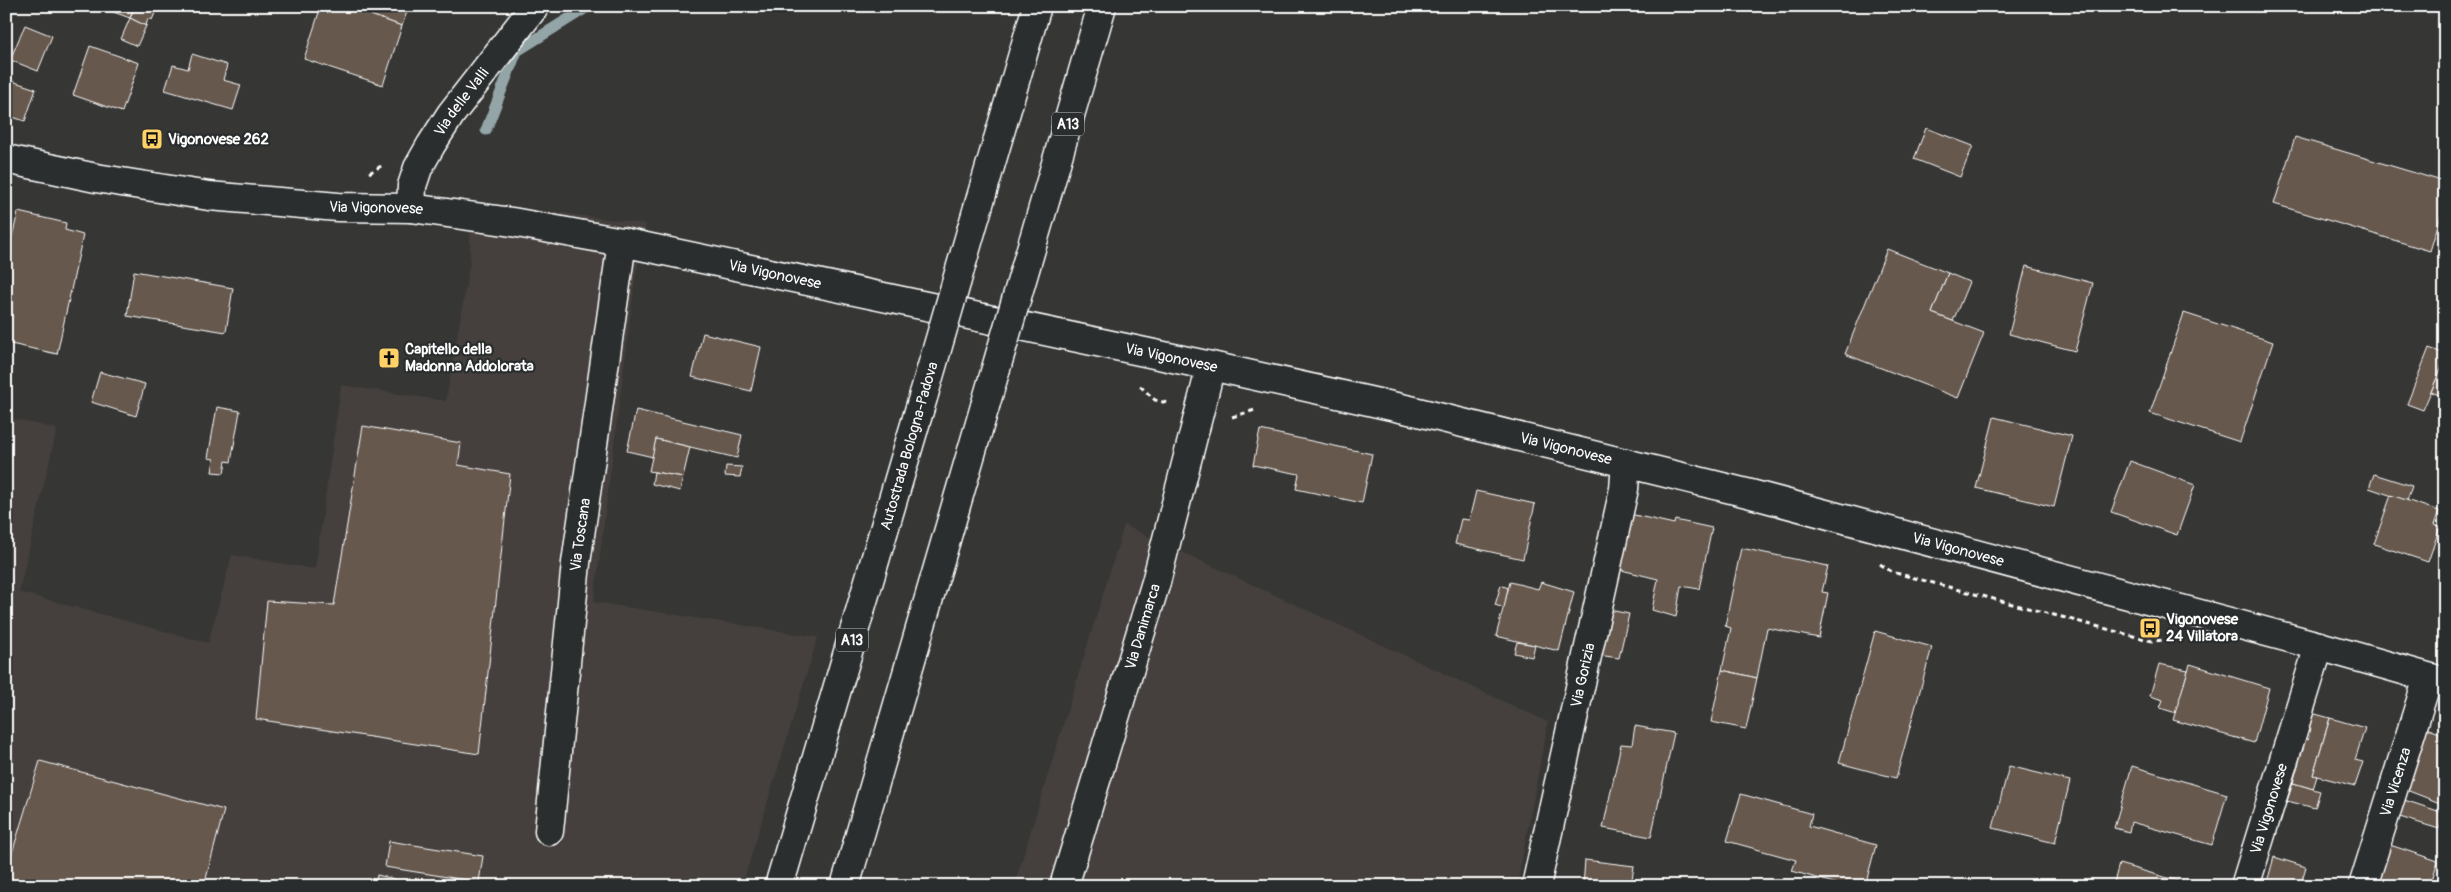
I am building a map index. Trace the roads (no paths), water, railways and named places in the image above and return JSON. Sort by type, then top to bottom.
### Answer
[{"type":"main road","name":"Via delle Valli","points":[[411,208],[412,186],[418,168],[431,145],[451,114],[535,6]]},
{"type":"main road","name":"Autostrada Bologna-Padova","points":[[779,886],[1037,6]]},
{"type":"main road","name":"A13","points":[[845,886],[1102,6]]},
{"type":"main road","name":"Via Vigonovese","points":[[6,159],[96,178],[209,196],[338,207],[411,208],[512,222],[622,242],[1211,366],[1414,411],[1626,463],[1962,550],[2319,646],[2436,680]]},
{"type":"main road","name":"Via Toscana","points":[[549,830],[576,563],[622,242]]},
{"type":"main road","name":"Via Danimarca","points":[[1064,886],[1156,582],[1211,366]]},
{"type":"main road","name":"Via Gorizia","points":[[1536,886],[1624,489],[1626,463]]},
{"type":"main road","name":"Via Vigonovese","points":[[2245,886],[2319,646]]},
{"type":"main road","name":"Via Vicenza","points":[[2363,886],[2436,680]]},
{"type":"waterway","points":[[486,130],[517,51],[589,6]]},
{"type":"place","name":"Vigonovese 262","points":[[152,139]]},
{"type":"place","name":"Capitello della Madonna Addolorata","points":[[389,358]]},
{"type":"place","name":"Vigonovese 24 Villatora","points":[[2150,628]]}]
